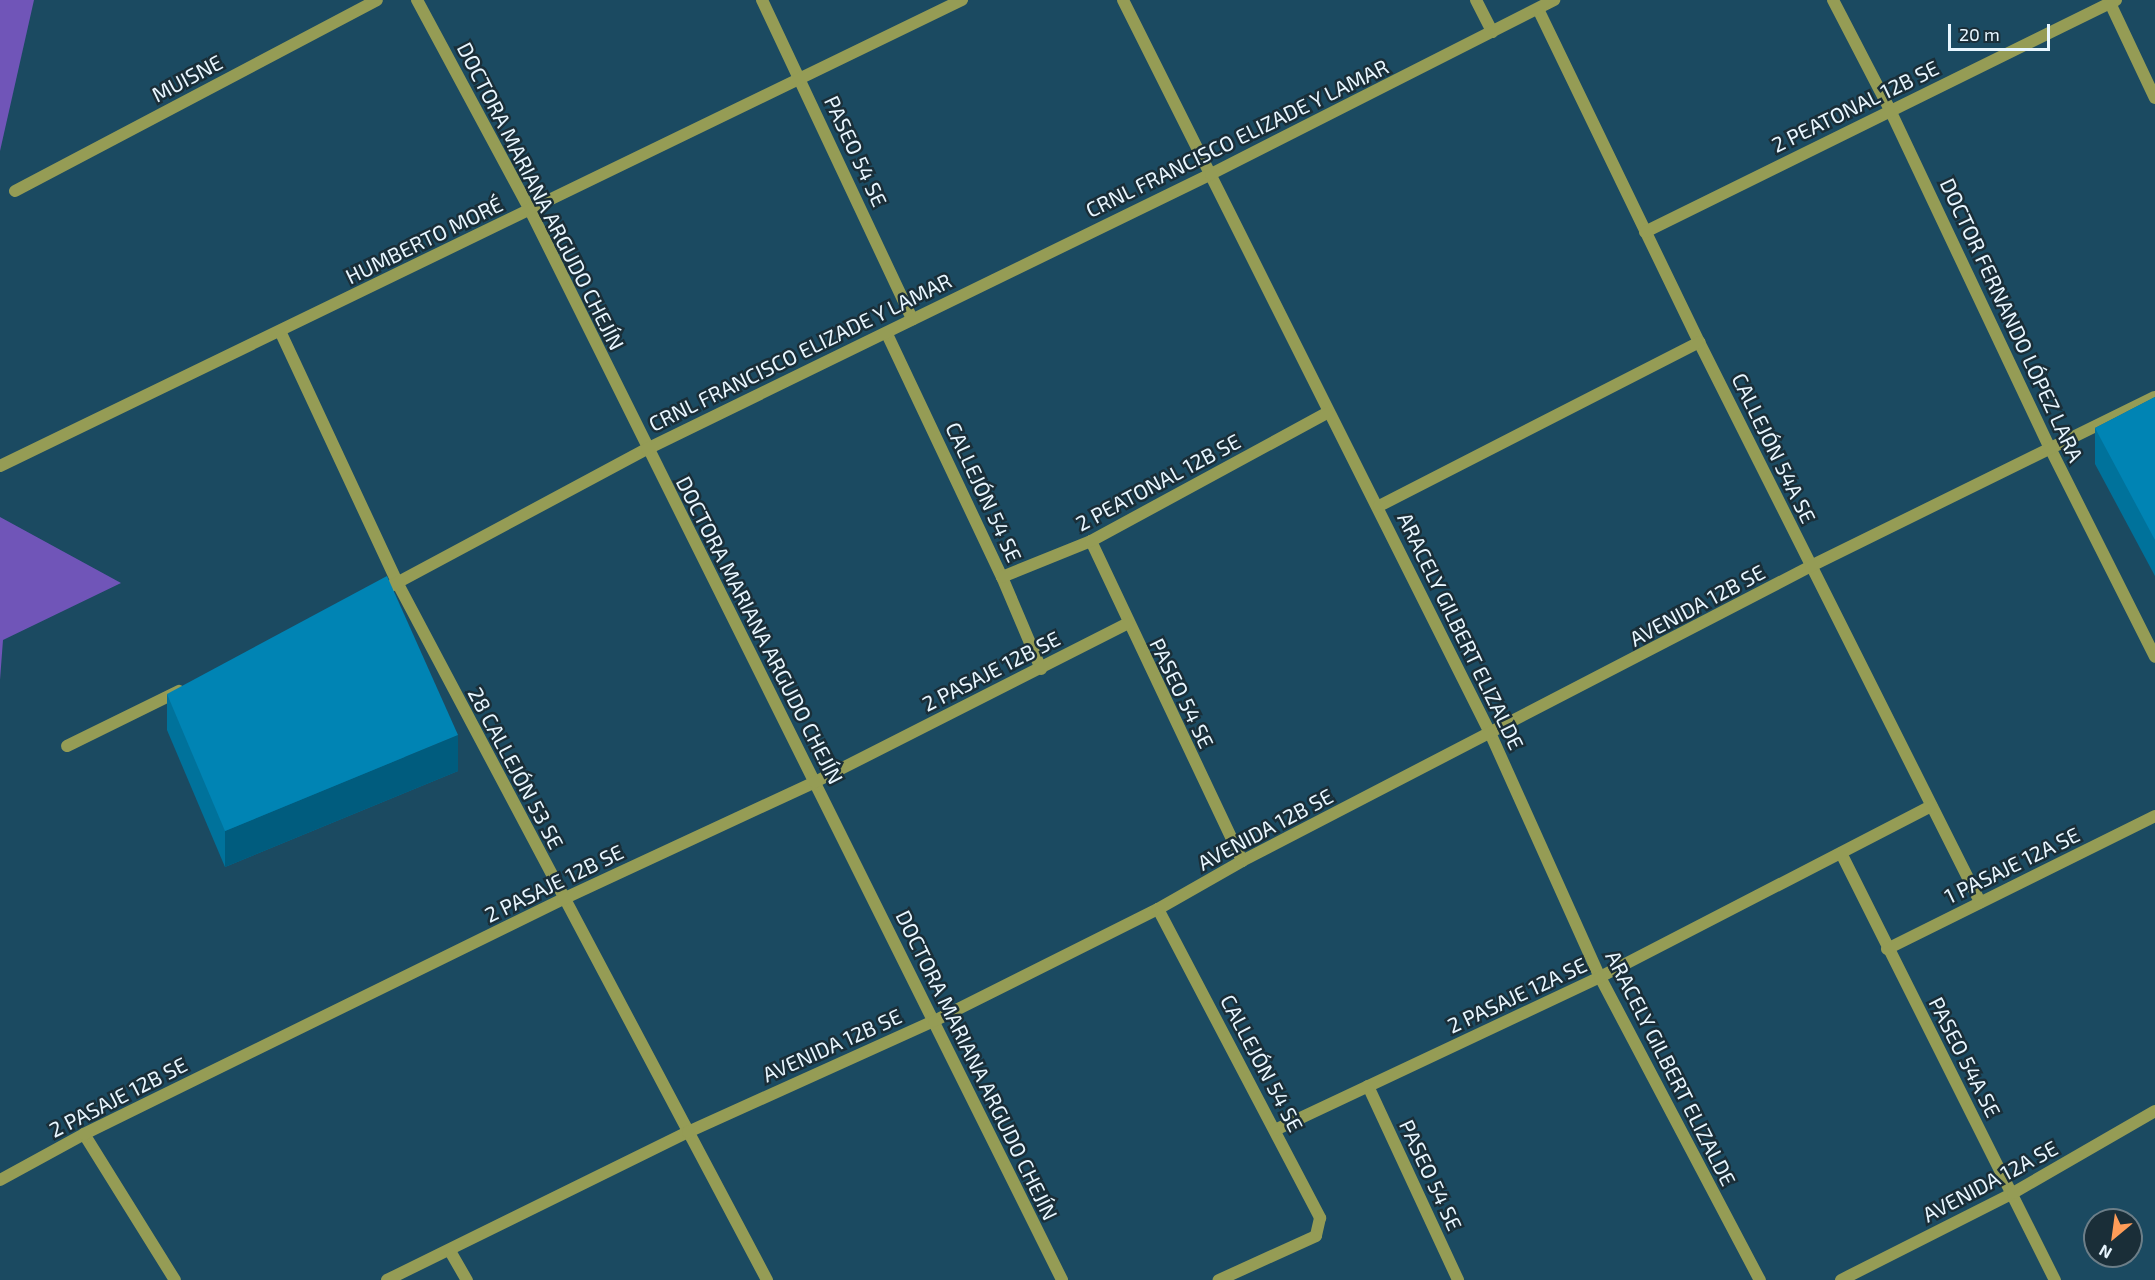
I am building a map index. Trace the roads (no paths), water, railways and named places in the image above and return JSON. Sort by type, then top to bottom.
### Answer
[{"type":"street","name":"MUISNE","points":[[15,191],[377,0]]},
{"type":"street","name":"DOCTORA MARIANA ARGUDO CHEJÍN","points":[[417,0],[530,210],[1062,1280]]},
{"type":"street","name":"PASEO 54 SE","points":[[762,0],[912,319]]},
{"type":"street","name":"HUMBERTO MORÉ","points":[[0,466],[962,0]]},
{"type":"street","name":"ARACELY GILBERT ELIZALDE","points":[[1123,0],[1211,174],[1327,413],[1379,506],[1491,735],[1600,977],[1760,1280]]},
{"type":"street","points":[[1476,0],[1492,32]]},
{"type":"street","name":"CRNL FRANCISCO ELIZADE Y LAMAR","points":[[366,599],[398,584],[647,449],[1211,174],[1554,0]]},
{"type":"street","name":"DOCTOR FERNANDO LÓPEZ LARA","points":[[1833,0],[1890,110],[2049,446],[2155,657]]},
{"type":"street","points":[[2113,1],[2155,98]]},
{"type":"street","name":"2 PEATONAL 12B SE","points":[[1645,232],[2113,1]]},
{"type":"street","name":"CALLEJÓN 54A SE","points":[[1538,9],[1699,342],[1980,902]]},
{"type":"street","name":"28 CALLEJÓN 53 SE","points":[[280,331],[398,584],[767,1280]]},
{"type":"street","name":"CALLEJÓN 54 SE","points":[[887,333],[1002,577],[1041,669]]},
{"type":"street","points":[[1379,506],[1699,342]]},
{"type":"street","name":"AVENIDA 12B SE","points":[[387,1280],[688,1132],[934,1021],[1158,909],[1242,861],[1491,735],[1811,566],[2049,446],[2155,397]]},
{"type":"street","name":"2 PEATONAL 12B SE","points":[[1002,577],[1091,541],[1327,413]]},
{"type":"street","name":"PASEO 54 SE","points":[[1091,541],[1127,624],[1242,861]]},
{"type":"street","name":"2 PASAJE 12B SE","points":[[0,1180],[84,1134],[563,899],[815,782],[1127,624]]},
{"type":"street","points":[[67,746],[195,683]]},
{"type":"street","name":"2 PASAJE 12A SE","points":[[1275,1130],[1600,977],[1931,806]]},
{"type":"street","name":"1 PASAJE 12A SE","points":[[1887,949],[2155,816]]},
{"type":"street","name":"PASEO 54A SE","points":[[1841,853],[1887,949],[2013,1193],[2055,1280]]},
{"type":"street","name":"CALLEJÓN 54 SE","points":[[1158,909],[1318,1210],[1320,1225],[1316,1236],[1219,1280]]},
{"type":"street","name":"PASEO 54 SE","points":[[1368,1086],[1458,1280]]},
{"type":"street","name":"AVENIDA 12A SE","points":[[1841,1280],[2013,1193],[2155,1111]]},
{"type":"street","points":[[84,1134],[175,1280]]},
{"type":"street","points":[[450,1251],[467,1280]]}]
